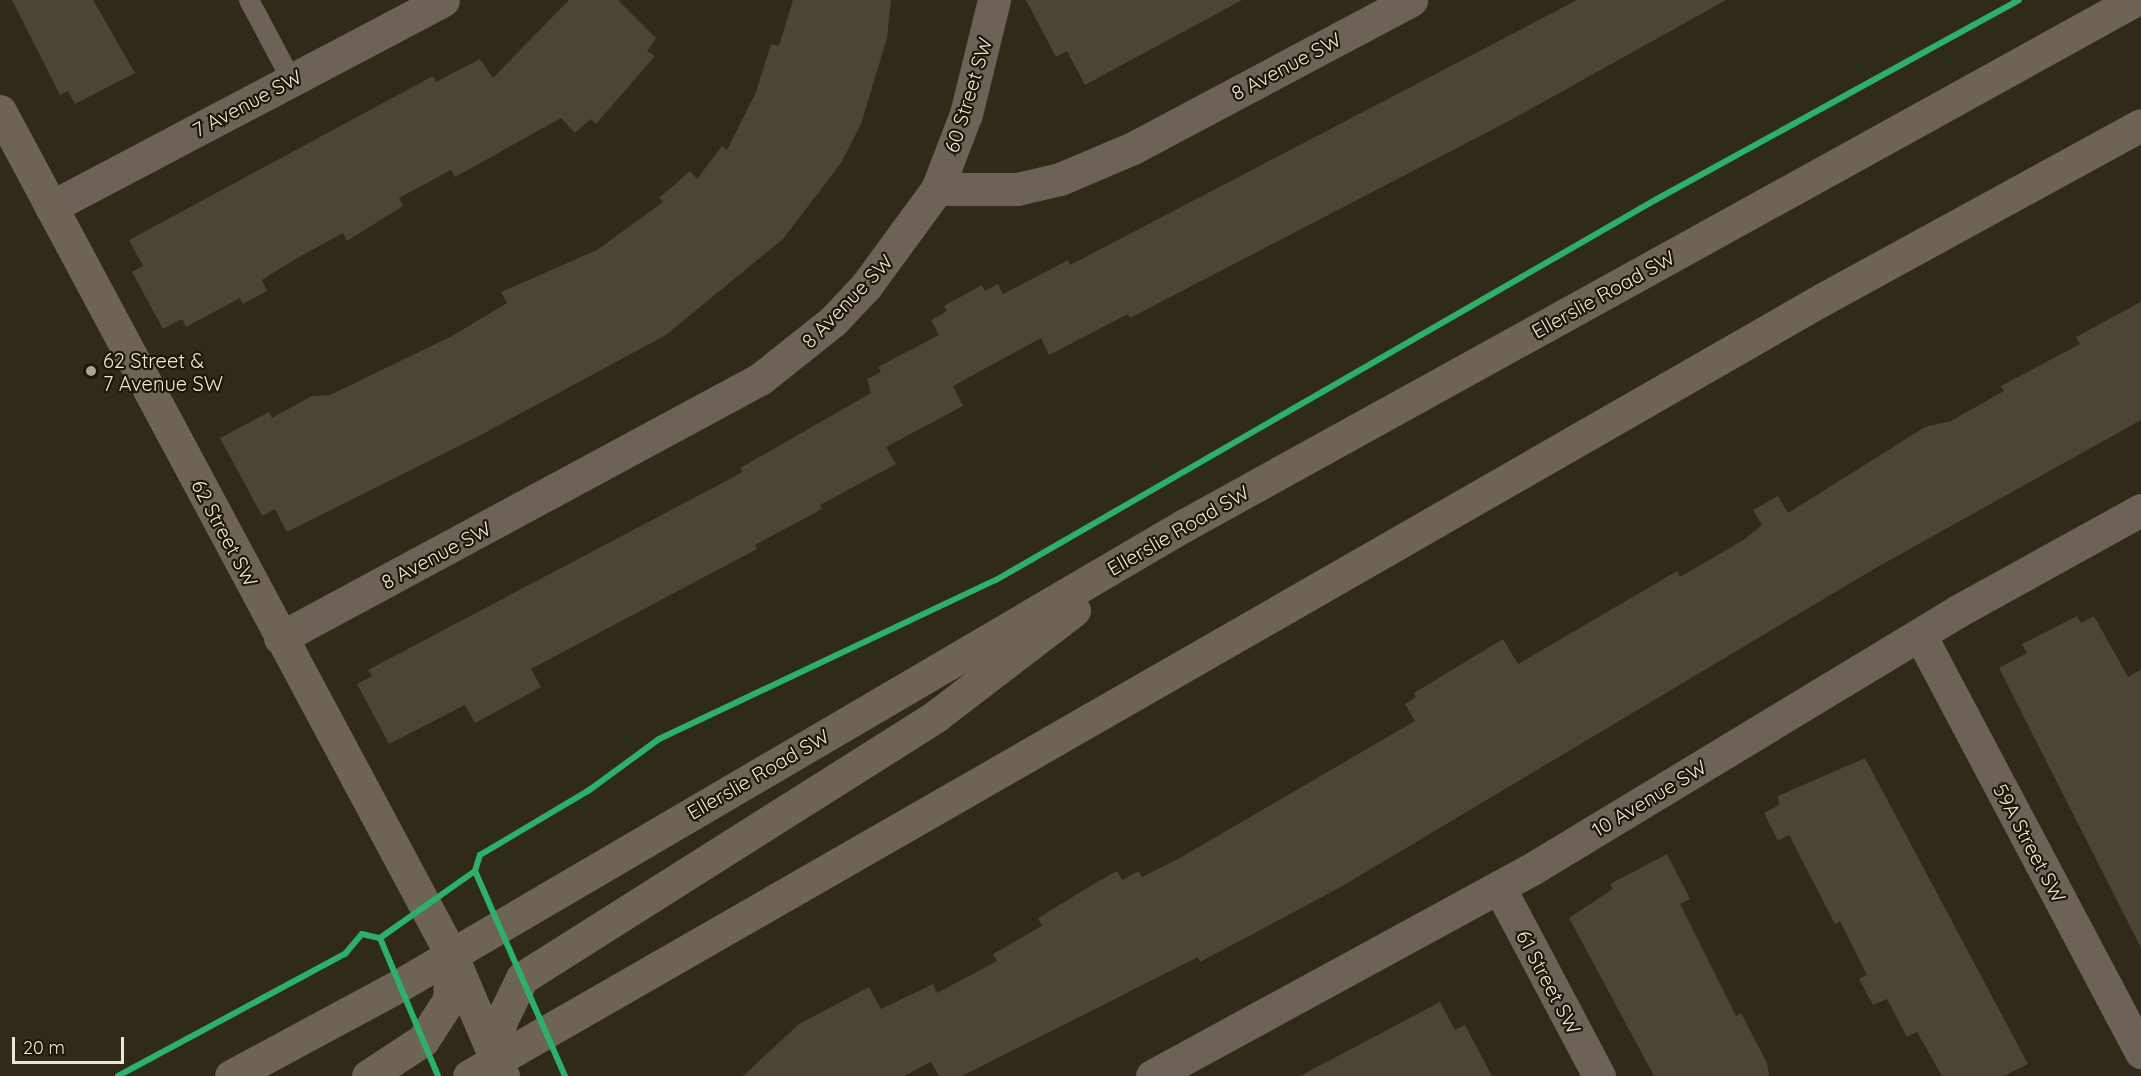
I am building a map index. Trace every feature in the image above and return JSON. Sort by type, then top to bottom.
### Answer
[{"type":"main road","name":"Ellerslie Road SW","points":[[231,1076],[451,954],[1183,526],[2135,0]]},
{"type":"main road","name":"62 Street SW","points":[[0,111],[451,954],[489,1071]]},
{"type":"main road","points":[[489,1071],[1823,299],[2141,125]]},
{"type":"main road","points":[[489,1071],[500,1023],[522,978],[936,716],[1183,526]]},
{"type":"main road","points":[[368,1076],[423,1040],[438,1020],[449,1000],[451,954]]},
{"type":"street","name":"7 Avenue SW","points":[[51,207],[443,0]]},
{"type":"street","name":"60 Street SW","points":[[937,189],[966,114],[994,0]]},
{"type":"street","name":"8 Avenue SW","points":[[280,638],[760,379],[860,293],[937,189],[1017,189],[1059,179],[1133,148],[1411,0]]},
{"type":"street","name":"10 Avenue SW","points":[[1152,1076],[1499,887],[1920,635],[2141,510]]},
{"type":"street","name":"59A Street SW","points":[[1920,635],[2141,1052]]},
{"type":"street","name":"61 Street SW","points":[[1499,887],[1599,1076]]},
{"type":"lane","points":[[249,0],[291,79]]},
{"type":"building","points":[[12,0],[93,0],[135,73],[75,104],[68,91],[60,95]]},
{"type":"building","points":[[569,0],[618,0],[656,38],[647,51],[655,56],[596,124],[591,119],[575,133],[561,118],[455,177],[451,170],[399,198],[403,206],[347,241],[343,233],[262,280],[267,291],[243,304],[240,298],[186,327],[182,319],[163,329],[132,272],[143,266],[129,240],[433,76],[436,82],[480,59],[493,78]]},
{"type":"building","points":[[793,0],[891,0],[887,38],[861,124],[841,163],[783,239],[666,335],[479,436],[287,532],[275,509],[262,516],[220,438],[269,412],[272,418],[312,396],[330,395],[452,336],[507,303],[501,292],[597,250],[663,202],[659,198],[690,171],[697,179],[722,146],[727,150],[756,92],[771,44],[779,46]]},
{"type":"building","points":[[1026,0],[1242,0],[1085,85],[1067,51],[1056,57]]},
{"type":"building","points":[[1577,0],[1726,0],[1509,121],[1130,318],[1128,314],[1049,355],[1041,338],[953,386],[963,406],[886,447],[896,464],[820,505],[822,509],[755,545],[757,549],[531,669],[541,687],[475,723],[465,705],[389,744],[357,684],[372,676],[368,670],[743,472],[740,468],[871,393],[867,379],[881,372],[878,367],[939,335],[931,320],[947,311],[944,306],[982,285],[985,291],[998,284],[1003,294],[1068,260],[1070,265]]},
{"type":"building","points":[[2141,302],[2141,420],[1874,569],[1339,888],[1200,962],[1198,957],[962,1076],[939,1076],[931,1062],[904,1076],[743,1076],[799,1024],[869,987],[881,1009],[933,984],[937,993],[997,961],[993,954],[1042,926],[1038,918],[1092,885],[1117,871],[1122,880],[1139,871],[1142,877],[1178,859],[1415,721],[1405,704],[1416,697],[1414,693],[1503,639],[1518,664],[1677,571],[1680,577],[1745,539],[1762,525],[1753,510],[1778,496],[1788,513],[1925,427],[1951,421],[2004,391],[2001,386],[2080,344],[2076,337]]},
{"type":"building","points":[[2077,616],[2081,623],[2094,616],[2128,677],[2141,670],[2141,948],[1999,668],[2027,653],[2022,644]]},
{"type":"building","points":[[1865,758],[2028,1064],[2004,1076],[1942,1076],[1917,1032],[1907,1037],[1887,999],[1873,1005],[1859,979],[1867,975],[1840,921],[1835,924],[1789,835],[1778,841],[1764,813],[1779,805],[1778,796]]},
{"type":"building","points":[[1667,854],[1690,899],[1680,904],[1736,1016],[1741,1013],[1767,1063],[1769,1076],[1654,1076],[1569,918],[1613,889],[1610,884]]},
{"type":"building","points":[[1440,1002],[1455,1030],[1465,1025],[1492,1076],[1300,1076]]},
{"type":"cycle path","points":[[118,1076],[345,954],[362,934],[380,938],[475,871],[480,855],[588,791],[659,739],[996,580],[1657,199],[2019,0]]},
{"type":"cycle path","points":[[475,871],[565,1076]]},
{"type":"cycle path","points":[[380,938],[438,1076]]},
{"type":"place","name":"62 Street & 7 Avenue SW","points":[[91,371]]}]
